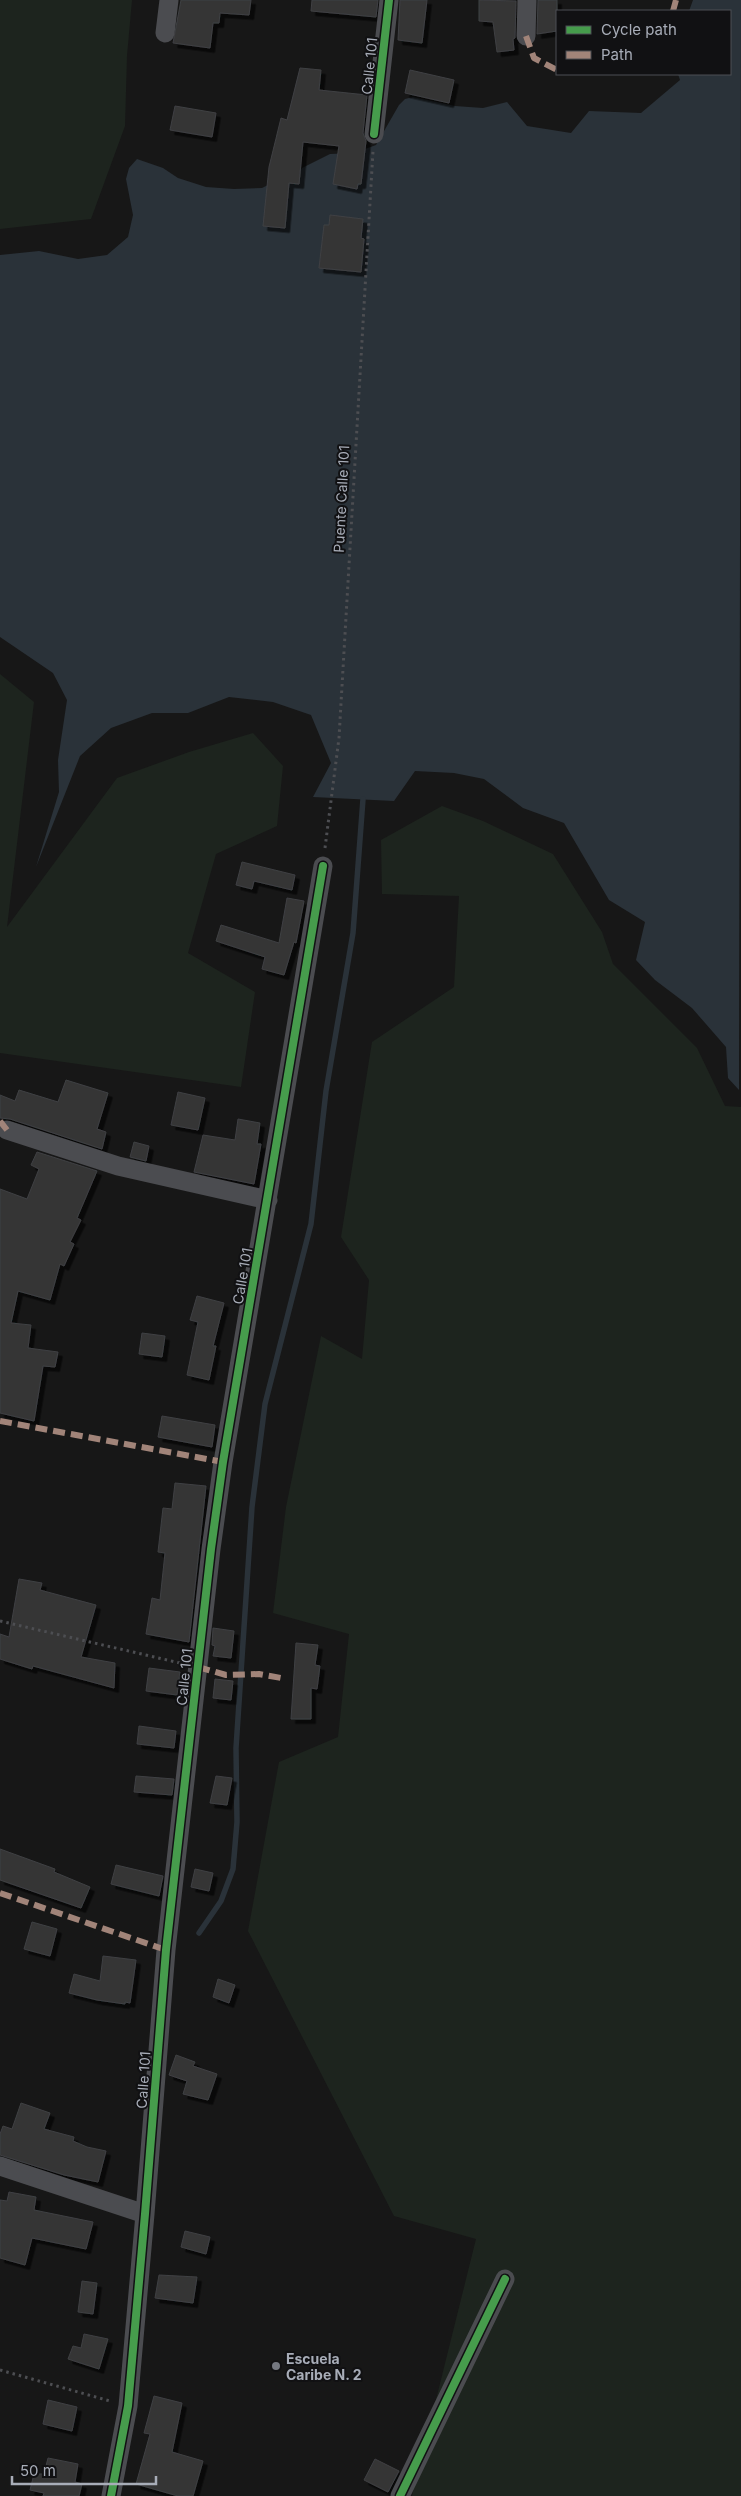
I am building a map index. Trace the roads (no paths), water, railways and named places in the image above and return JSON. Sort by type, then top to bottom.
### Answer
[{"type":"street","points":[[164,33],[168,0]]},
{"type":"street","name":"Calle 101","points":[[374,134],[389,0]]},
{"type":"street","points":[[526,36],[527,0]]},
{"type":"street","name":"Calle 101","points":[[111,2496],[128,2406],[146,2214],[166,1950],[223,1462],[323,866]]},
{"type":"street","points":[[7,1130],[118,1166],[268,1200]]},
{"type":"street","points":[[0,2166],[146,2214]]},
{"type":"street","points":[[400,2496],[505,2278]]},
{"type":"waterway","points":[[199,1933],[221,1901],[233,1869],[237,1822],[236,1748],[252,1507],[265,1404],[311,1224],[326,1091],[353,933],[363,799]]},
{"type":"place","name":"Escuela Caribe N. 2","points":[[276,2366]]}]
